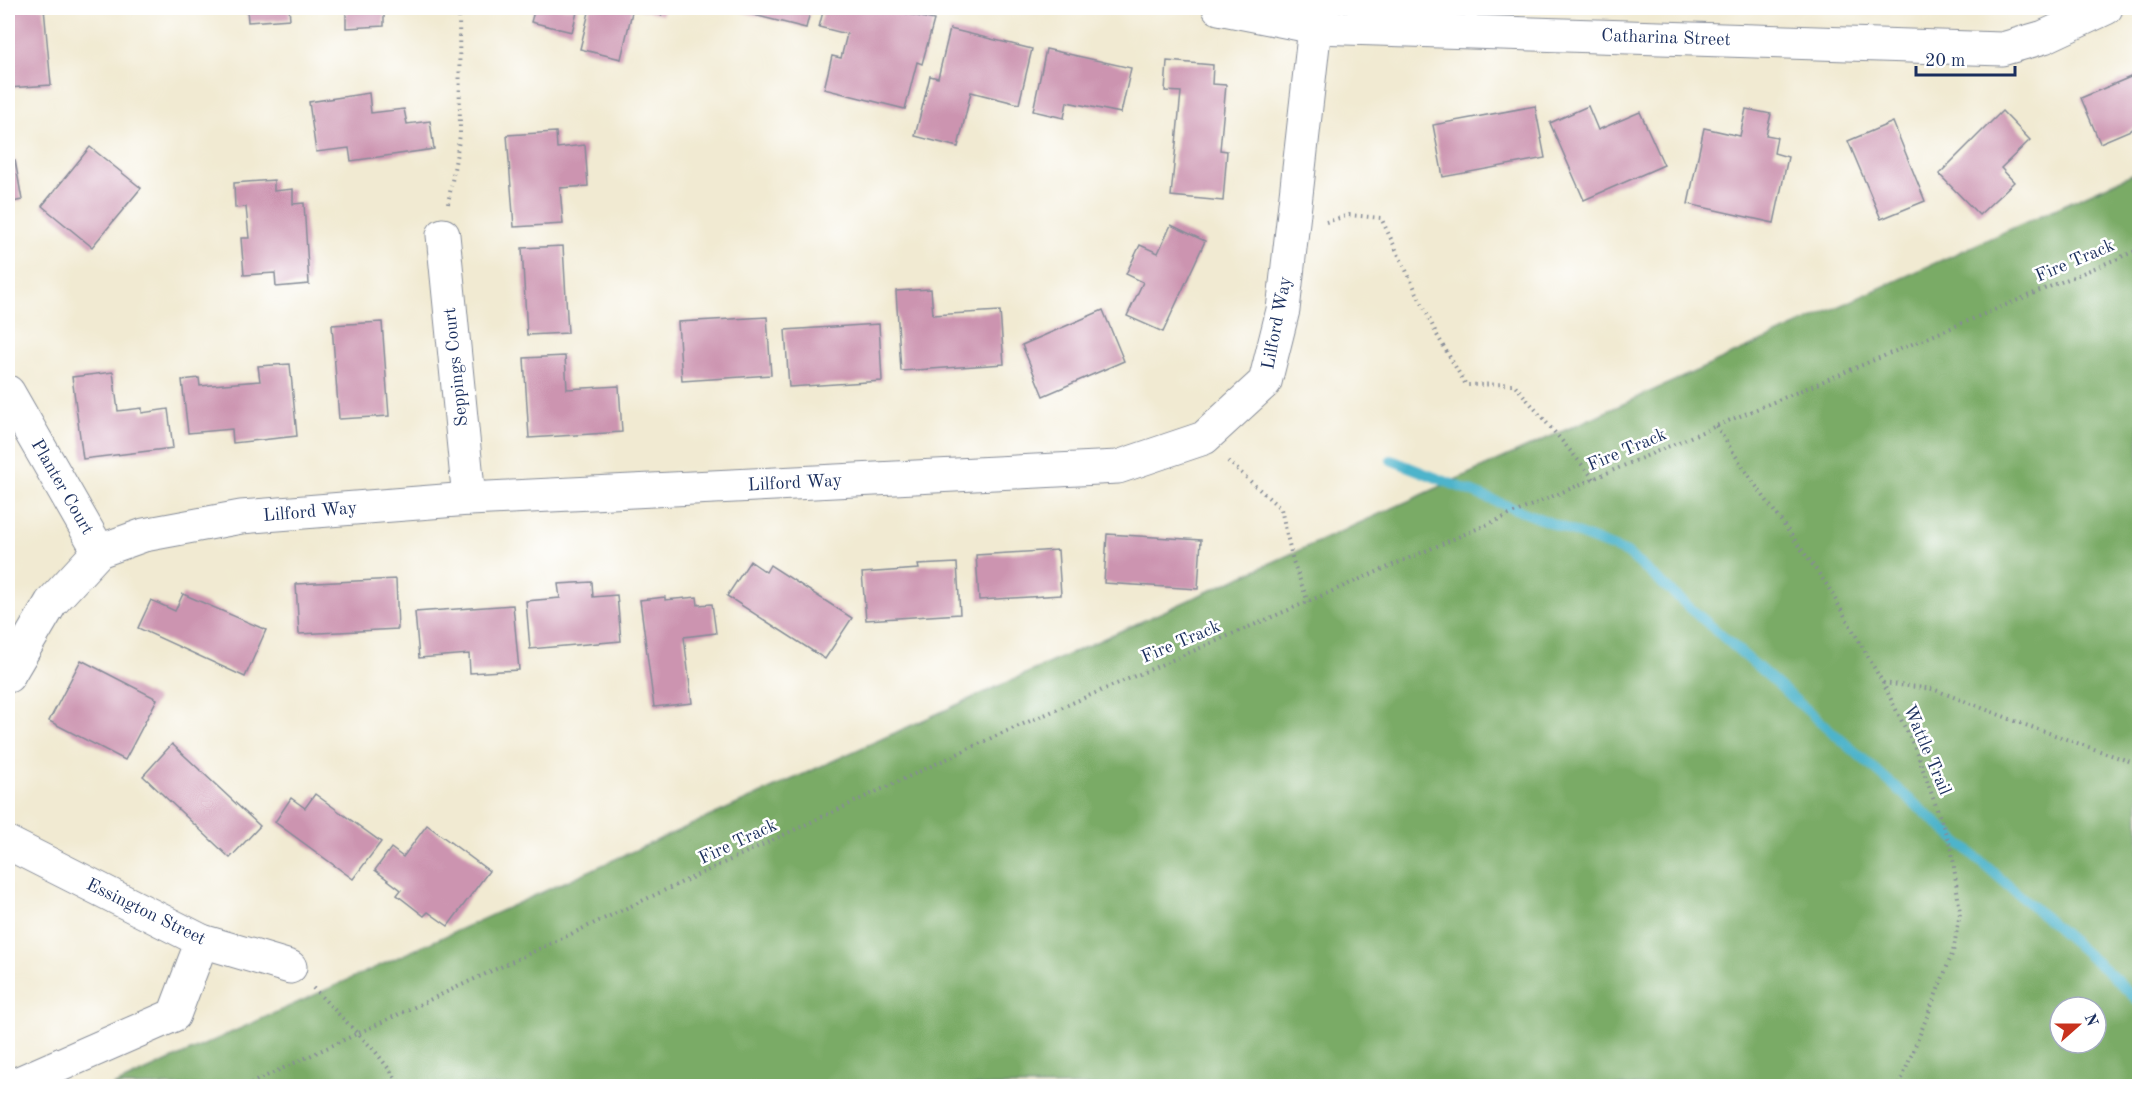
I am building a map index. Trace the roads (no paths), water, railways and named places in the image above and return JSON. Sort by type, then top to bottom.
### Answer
[{"type":"street","name":"Catharina Street","points":[[1219,8],[1315,27],[2002,49],[2044,37],[2106,8]]},
{"type":"street","name":"Lilford Way","points":[[8,676],[51,603],[99,551],[144,535],[241,517],[469,499],[1118,467],[1204,438],[1265,382],[1283,310],[1315,27]]},
{"type":"street","name":"Seppings Court","points":[[443,235],[469,499]]},
{"type":"street","name":"Planter Court","points":[[8,392],[99,551]]},
{"type":"street","name":"Essington Street","points":[[8,843],[202,941],[290,967]]},
{"type":"street","points":[[12,1086],[174,1015],[202,941]]},
{"type":"waterway","points":[[1391,460],[1627,553],[2110,974],[2140,1003]]}]
